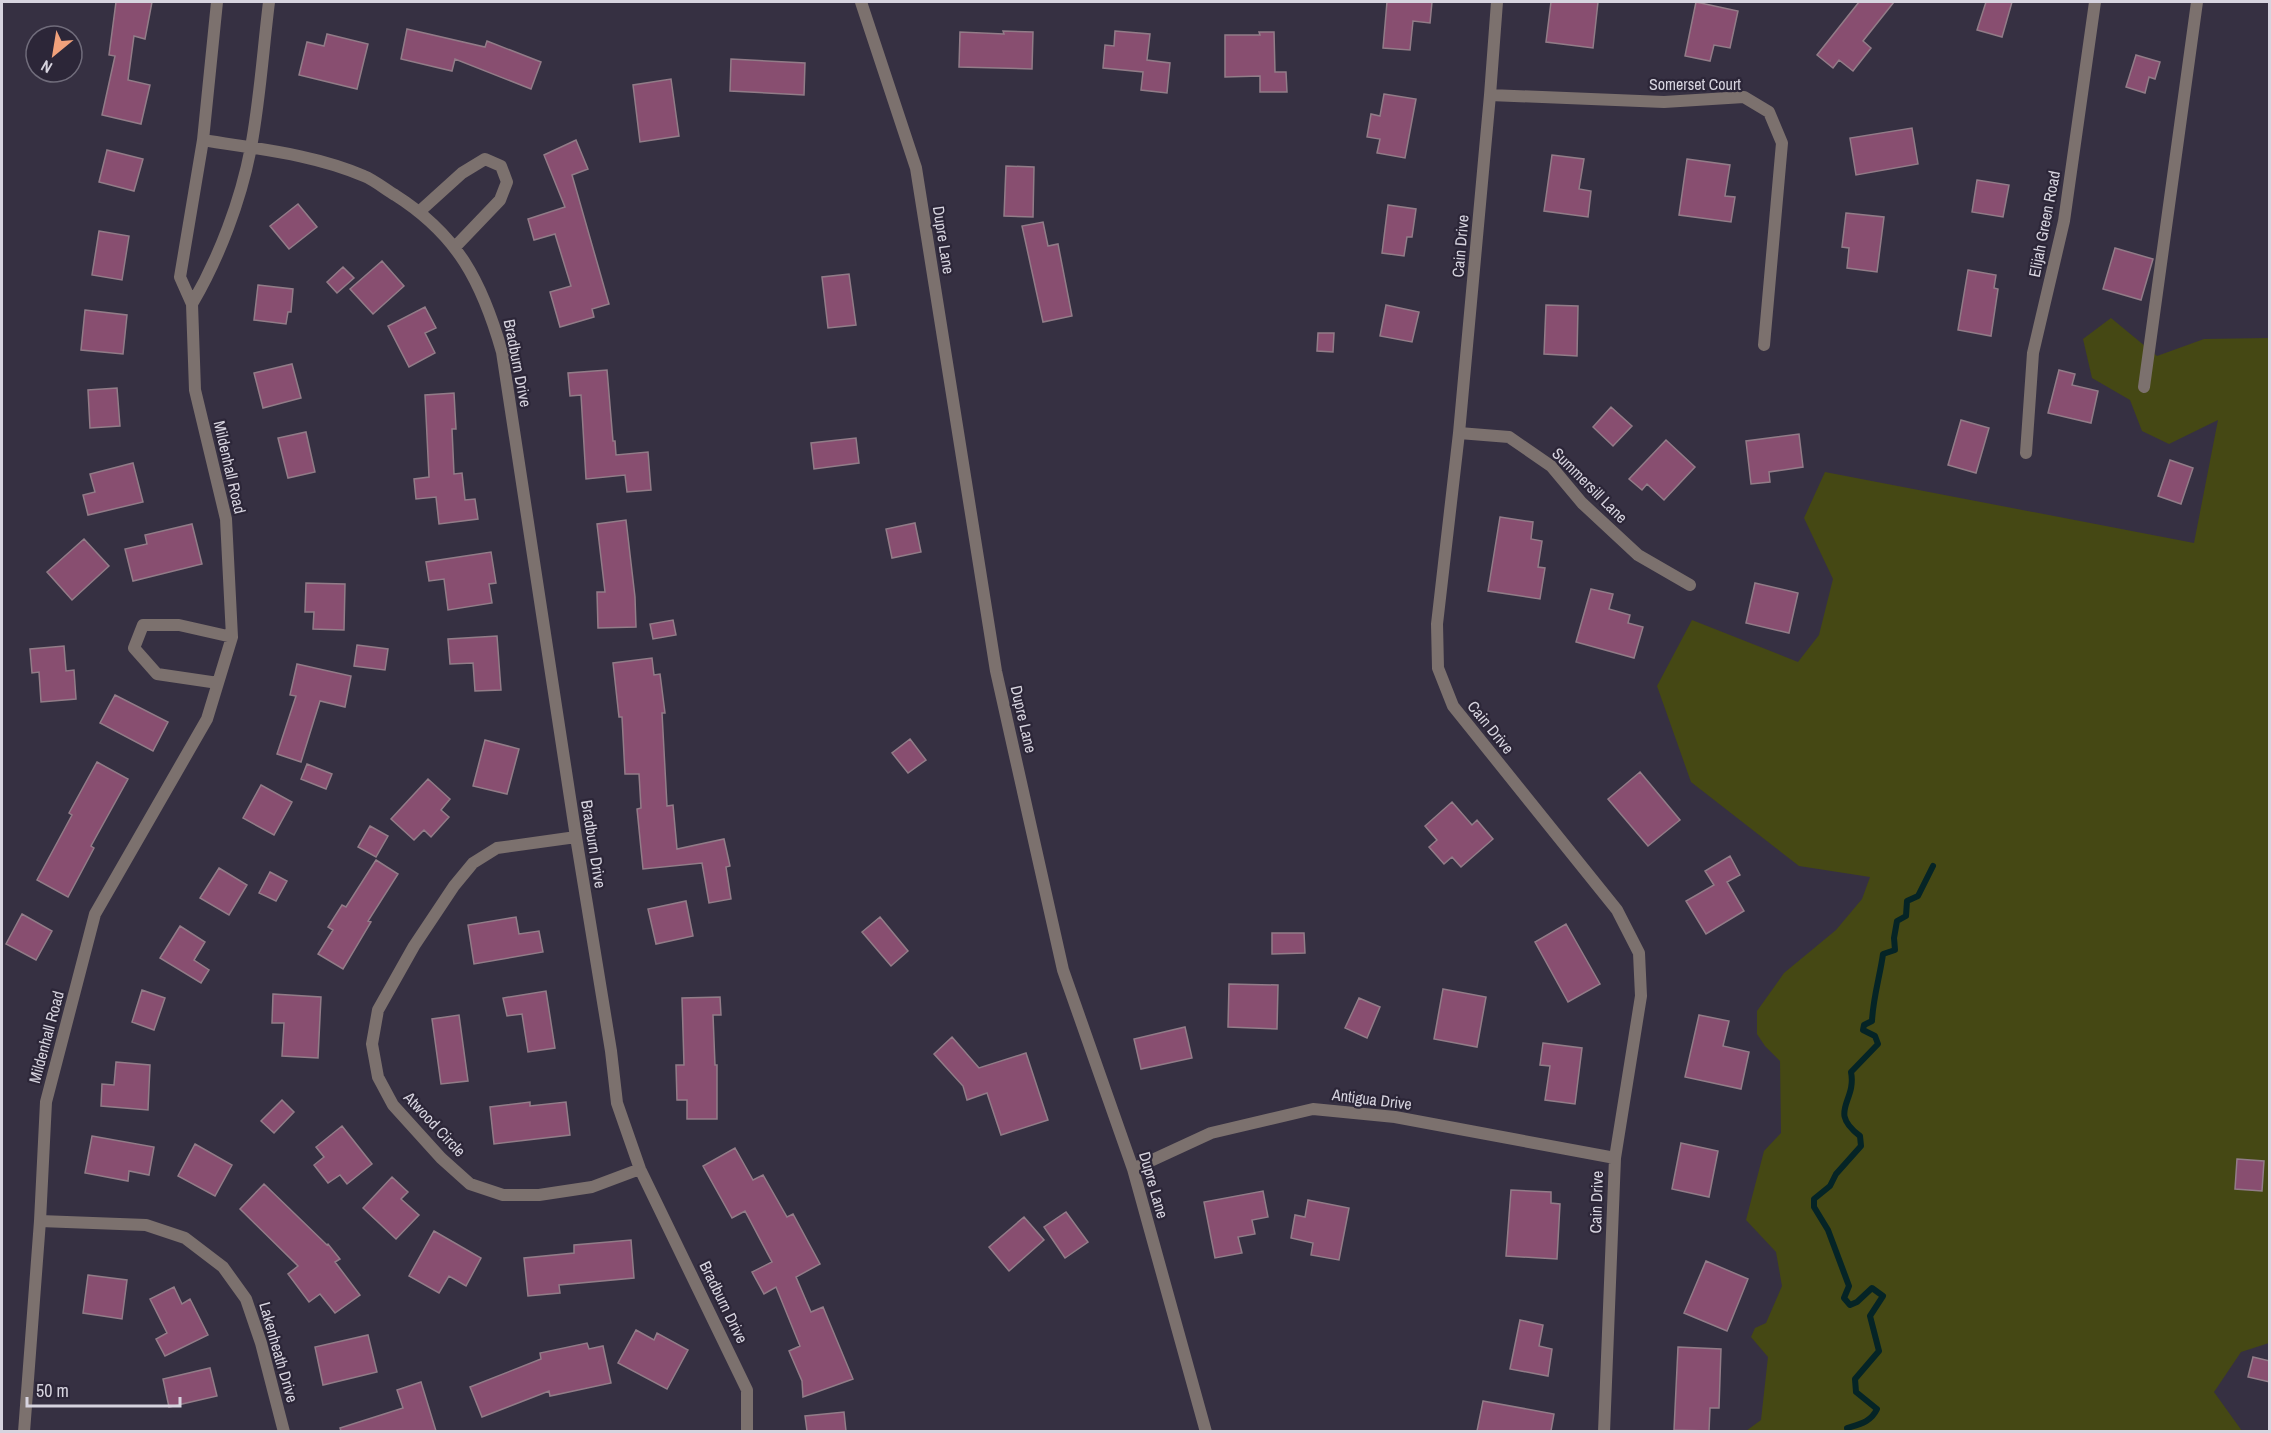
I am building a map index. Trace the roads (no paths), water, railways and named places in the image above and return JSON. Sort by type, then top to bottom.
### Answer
[{"type":"street","name":"Mildenhall Road","points":[[24,1431],[40,1221],[46,1102],[95,914],[207,719],[232,637],[226,519],[195,390],[192,304],[180,277],[203,140],[218,2]]},
{"type":"street","points":[[192,304],[211,271],[233,209],[250,148],[269,2]]},
{"type":"street","name":"Dupre Lane","points":[[861,2],[916,168],[996,671],[1061,958],[1133,1169],[1206,1431]]},
{"type":"street","name":"Cain Drive","points":[[1497,2],[1459,433],[1437,624],[1438,668],[1453,706],[1617,910],[1639,953],[1641,996],[1615,1158],[1604,1431]]},
{"type":"street","name":"Elijah Green Road","points":[[2026,453],[2033,353],[2064,221],[2095,2]]},
{"type":"street","points":[[2144,387],[2198,2]]},
{"type":"street","name":"Somerset Court","points":[[1490,95],[1664,102],[1744,97],[1769,112],[1782,143],[1764,345]]},
{"type":"street","name":"Bradburn Drive","points":[[203,140],[304,157],[365,176],[420,211],[455,247],[474,277],[491,312],[502,352],[611,1051],[617,1103],[640,1169],[747,1390],[747,1431]]},
{"type":"street","points":[[420,211],[462,173],[485,159],[501,166],[507,182],[500,200],[455,247]]},
{"type":"street","name":"Summersill Lane","points":[[1459,433],[1509,436],[1551,466],[1582,503],[1638,555],[1690,585]]},
{"type":"street","points":[[218,683],[157,674],[134,648],[143,625],[179,625],[232,637]]},
{"type":"street","name":"Atwood Circle","points":[[576,837],[497,848],[473,863],[454,886],[414,946],[378,1010],[372,1044],[378,1077],[393,1105],[441,1158],[470,1184],[503,1196],[538,1195],[592,1187],[640,1169]]},
{"type":"street","name":"Antigua Drive","points":[[1133,1169],[1211,1133],[1313,1109],[1395,1117],[1615,1158]]},
{"type":"street","name":"Lakenheath Drive","points":[[40,1221],[146,1225],[185,1238],[223,1267],[246,1299],[261,1343],[284,1431]]},
{"type":"waterway","points":[[1848,1432],[1847,1428],[1868,1420],[1877,1409],[1856,1392],[1855,1379],[1879,1351],[1870,1316],[1883,1296],[1872,1288],[1857,1302],[1850,1305],[1844,1298],[1849,1286],[1828,1230],[1814,1207],[1814,1199],[1830,1186],[1836,1174],[1861,1146],[1860,1136],[1850,1127],[1844,1113],[1852,1082],[1851,1072],[1878,1044],[1875,1036],[1863,1030],[1864,1025],[1872,1021],[1883,954],[1895,950],[1894,938],[1897,921],[1906,916],[1907,901],[1918,896],[1933,866]]}]
